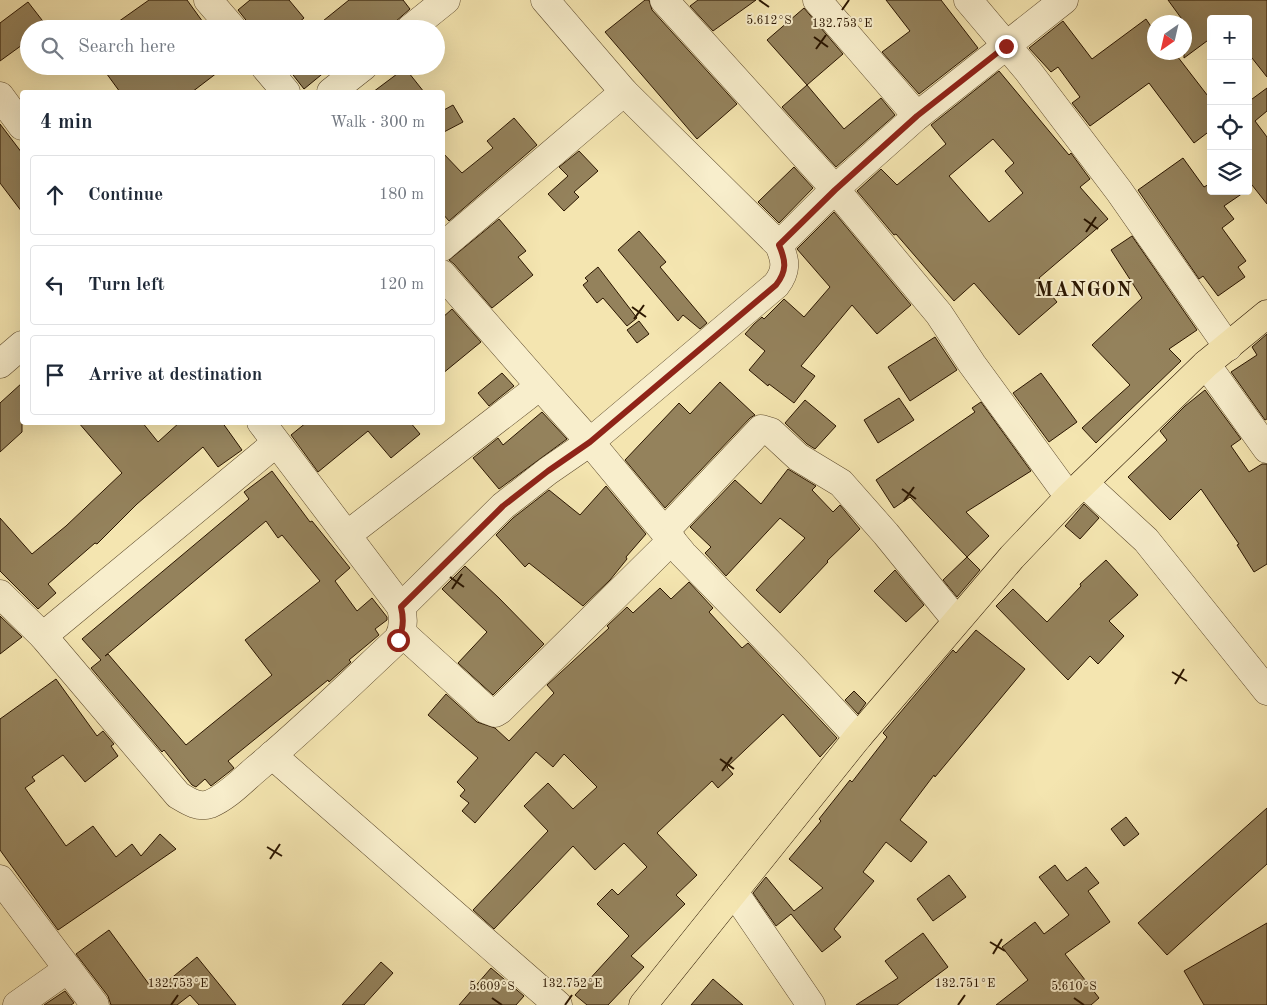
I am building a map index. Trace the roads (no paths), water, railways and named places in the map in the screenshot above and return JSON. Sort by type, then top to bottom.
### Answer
[{"type":"highway","points":[[643,1005],[858,737],[1012,556],[1206,364],[1267,314]]},
{"type":"street","points":[[421,20],[446,0]]},
{"type":"street","points":[[0,596],[44,636],[178,795],[198,805],[208,804],[221,798],[272,755],[398,640],[401,620],[503,506],[548,471],[590,442],[776,285],[782,276],[785,264],[779,245],[624,92],[546,0]]},
{"type":"street","points":[[664,0],[835,190],[939,314],[972,364],[1077,490],[1146,540],[1267,691]]},
{"type":"street","points":[[817,0],[917,116]]},
{"type":"street","points":[[968,0],[1028,71],[1119,191],[1228,347]]},
{"type":"street","points":[[779,245],[835,190],[917,116],[1064,0]]},
{"type":"street","points":[[216,3],[227,20]]},
{"type":"street","points":[[272,75],[284,90]]},
{"type":"street","points":[[334,90],[353,75]]},
{"type":"street","points":[[445,244],[624,92]]},
{"type":"street","points":[[0,96],[20,123]]},
{"type":"street","points":[[445,279],[590,442],[683,554],[858,737]]},
{"type":"street","points":[[0,364],[20,347]]},
{"type":"street","points":[[1206,364],[1267,449]]},
{"type":"street","points":[[347,535],[540,386]]},
{"type":"street","points":[[44,636],[268,429],[347,535],[401,620],[487,710],[495,712],[500,710],[669,536],[761,429],[771,432],[798,457],[840,483],[886,534],[956,620]]},
{"type":"street","points":[[272,755],[558,1005]]},
{"type":"street","points":[[0,879],[95,1005]]},
{"type":"street","points":[[734,892],[811,1005]]},
{"type":"street","points":[[17,1005],[68,969]]},
{"type":"district","name":"MANGON","points":[[1084,289]]}]
